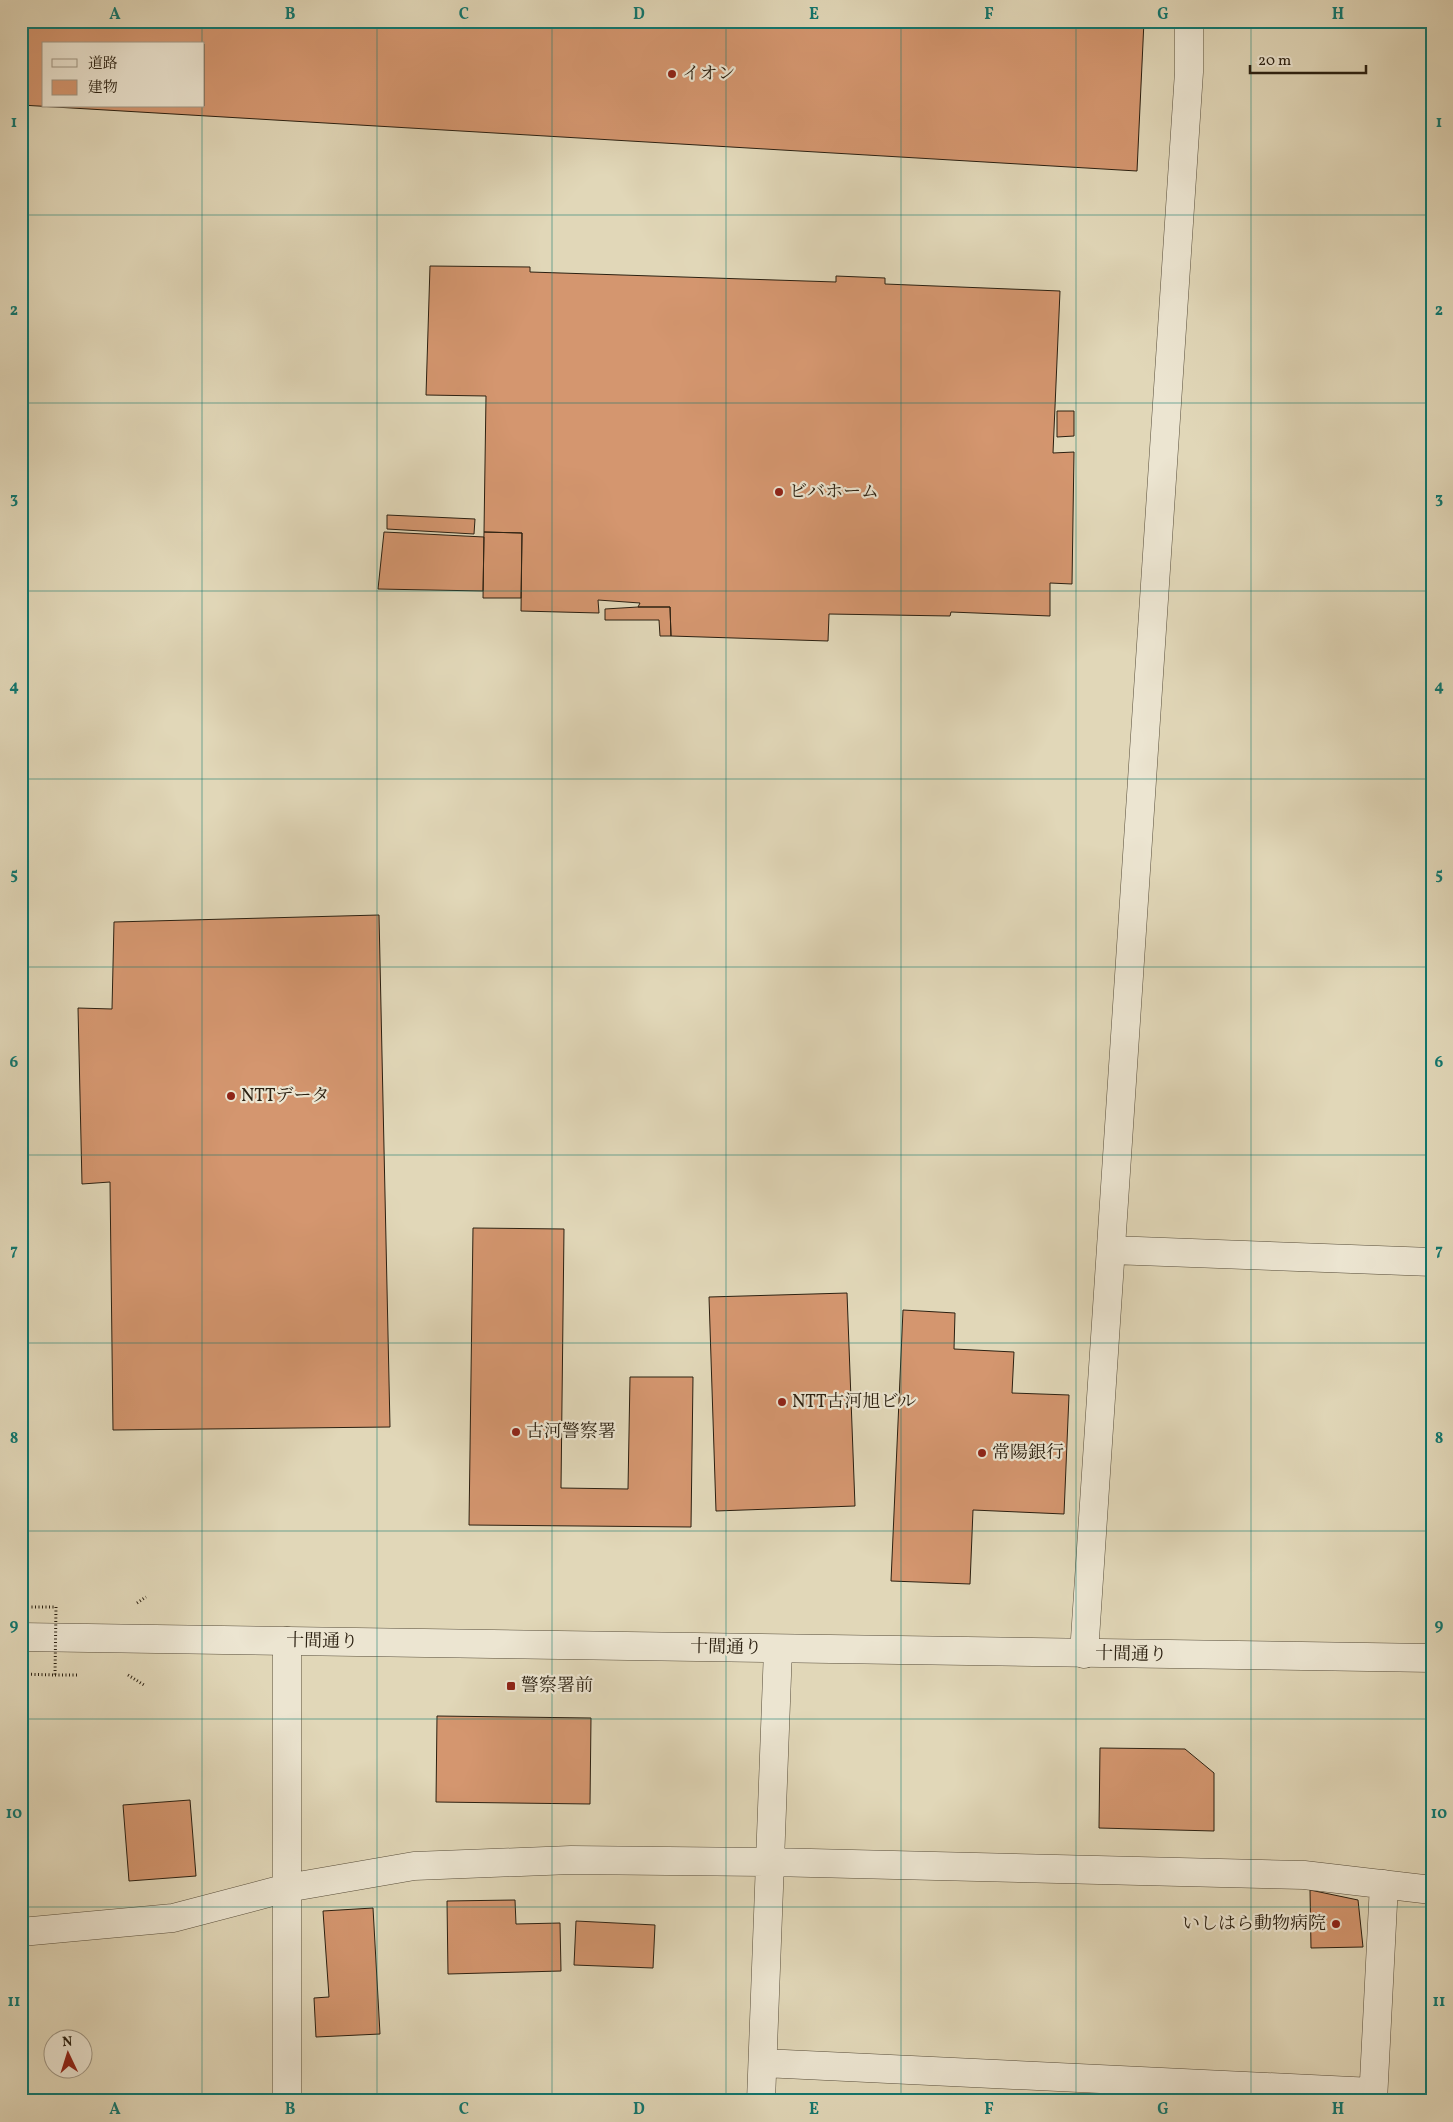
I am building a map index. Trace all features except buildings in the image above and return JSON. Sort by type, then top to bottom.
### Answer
[{"type":"street","points":[[1084,1654],[1188,82],[1190,21]]},
{"type":"street","points":[[1111,1250],[1432,1262]]},
{"type":"street","name":"十間通り","points":[[21,1637],[1432,1658]]},
{"type":"street","points":[[287,1641],[287,2101]]},
{"type":"street","points":[[761,2101],[778,1649]]},
{"type":"street","points":[[21,1932],[173,1918],[287,1888],[414,1866],[571,1860],[770,1862],[1304,1875],[1432,1890]]},
{"type":"street","points":[[763,2063],[1373,2096],[1384,1884]]},
{"type":"path","points":[[21,1607],[56,1607],[55,1675],[21,1674]]},
{"type":"path","points":[[130,1675],[144,1685]]},
{"type":"place","name":"イオン","points":[[672,74]]},
{"type":"place","name":"ビバホーム","points":[[779,492]]},
{"type":"place","name":"NTTデータ","points":[[231,1096]]},
{"type":"place","name":"NTT古河旭ビル","points":[[782,1402]]},
{"type":"place","name":"古河警察署","points":[[516,1432]]},
{"type":"place","name":"常陽銀行","points":[[982,1453]]},
{"type":"place","name":"警察署前","points":[[511,1686]]},
{"type":"place","name":"いしはら動物病院","points":[[1336,1924]]}]
